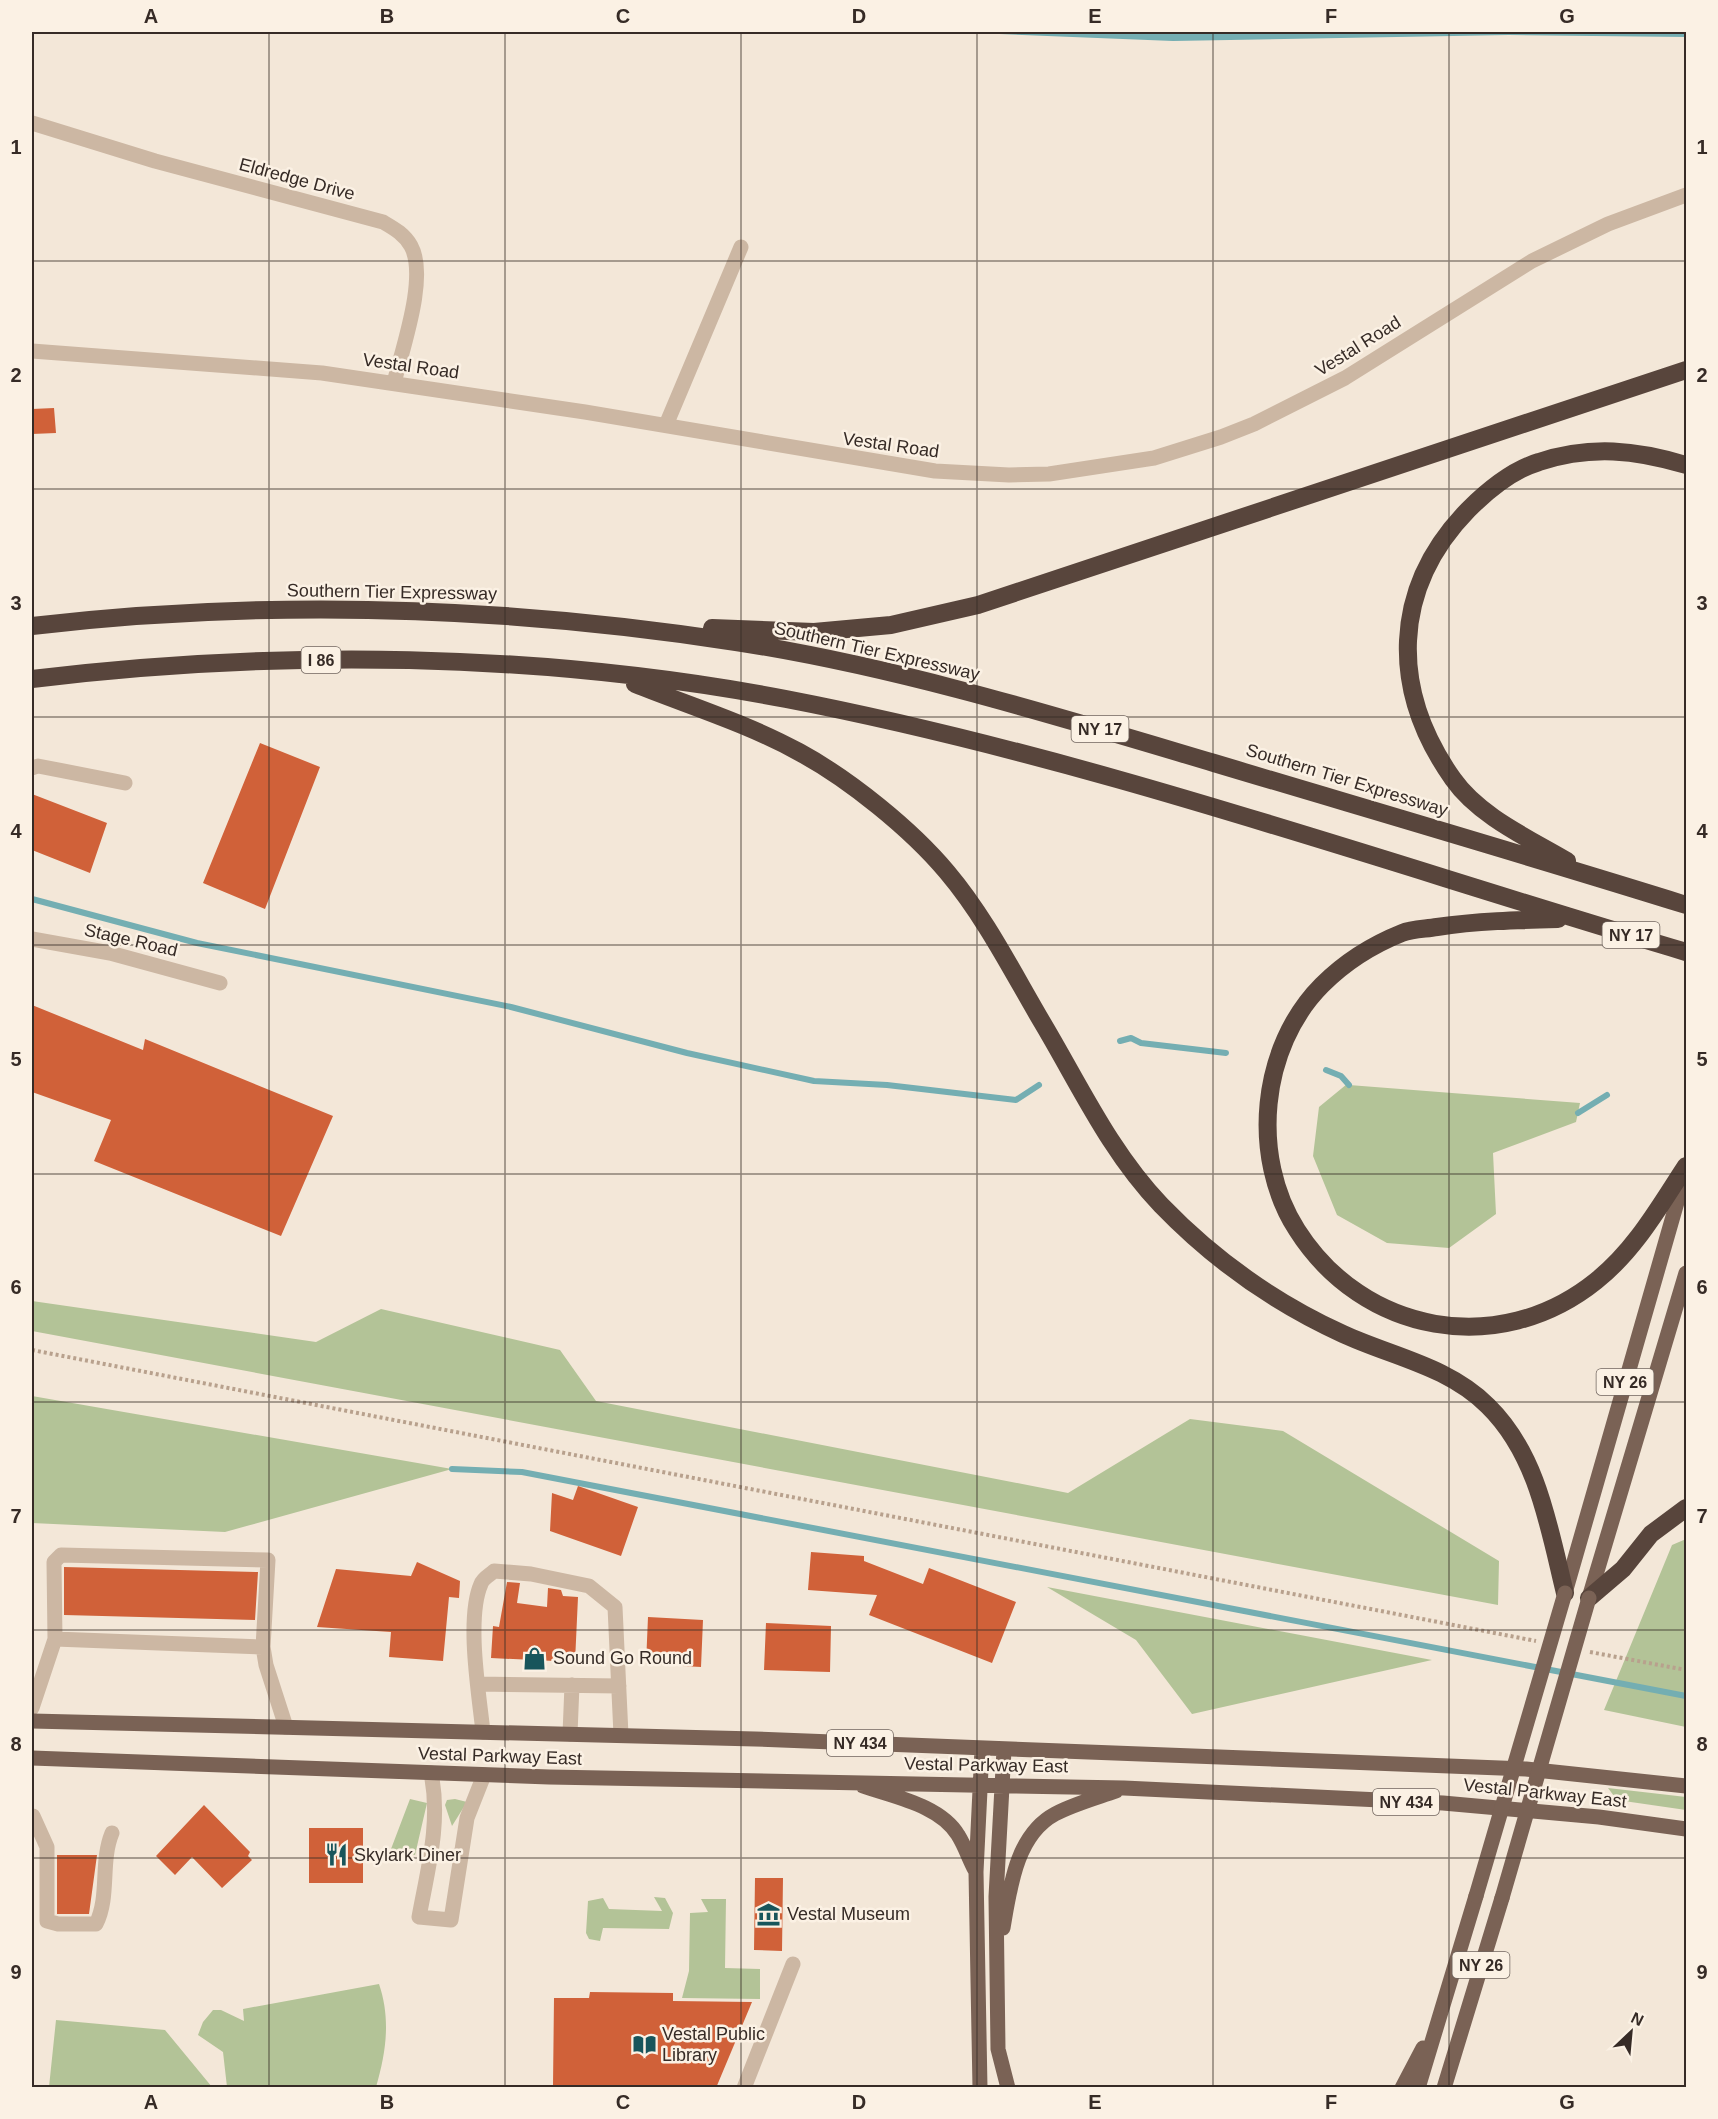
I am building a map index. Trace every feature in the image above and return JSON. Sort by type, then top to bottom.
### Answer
[{"type":"highway","points":[[604,624],[814,632],[891,625],[978,605],[1686,370]]},
{"type":"highway","points":[[1586,873],[1479,806],[1454,780],[1426,736],[1413,698],[1407,649],[1412,606],[1425,568],[1450,529],[1484,494],[1512,475],[1539,462],[1596,450],[1645,452],[1686,465]]},
{"type":"highway","name":"Southern Tier Expressway","points":[[32,626],[125,616],[254,610],[399,610],[494,614],[604,624],[739,642],[891,673],[1019,705],[1586,873],[1686,905]]},
{"type":"highway","name":"I 86","points":[[32,679],[162,666],[316,660],[487,664],[611,675]]},
{"type":"highway","points":[[611,675],[756,732],[799,752],[837,775],[887,814],[937,862],[976,911],[1111,1142],[1158,1203],[1220,1262],[1279,1303],[1345,1335],[1443,1372],[1489,1406],[1518,1446],[1530,1468],[1540,1494],[1565,1593]]},
{"type":"highway","name":"NY 17","points":[[611,675],[782,698],[926,728],[1109,778],[1686,952]]},
{"type":"highway","points":[[1575,919],[1479,921],[1405,932],[1359,954],[1321,986],[1295,1021],[1277,1062],[1269,1095],[1268,1147],[1285,1208],[1297,1231],[1331,1270],[1374,1303],[1421,1321],[1461,1327],[1495,1327],[1546,1313],[1595,1282],[1631,1249],[1686,1166]]},
{"type":"highway","points":[[1589,1598],[1623,1569],[1651,1534],[1686,1508]]},
{"type":"main road","name":"NY 26","points":[[1418,2088],[1565,1593],[1686,1171]]},
{"type":"main road","name":"NY 26","points":[[1444,2088],[1686,1273]]},
{"type":"main road","name":"Vestal Parkway East","points":[[32,1721],[621,1735],[1527,1769],[1686,1786]]},
{"type":"main road","points":[[980,2088],[976,1872],[982,1749]]},
{"type":"main road","points":[[1004,1750],[996,1897],[996,1960],[998,2049],[1008,2088]]},
{"type":"main road","name":"Vestal Parkway East","points":[[32,1758],[484,1775],[1124,1788],[1443,1803],[1599,1817],[1686,1829]]},
{"type":"main road","points":[[850,1782],[924,1807],[948,1823],[958,1834],[976,1872]]},
{"type":"main road","points":[[996,1960],[1021,1851],[1038,1827],[1055,1814],[1124,1788]]},
{"type":"main road","points":[[1402,2088],[1439,2019]]},
{"type":"main road","points":[[1456,2088],[1461,2032]]},
{"type":"street","name":"Eldredge Drive","points":[[32,123],[155,161],[383,222],[401,233],[412,248],[417,271],[414,295],[394,383]]},
{"type":"street","name":"Vestal Road","points":[[32,351],[263,368],[394,383],[666,425],[877,463],[978,474],[1049,474],[1154,458],[1221,437],[1283,411],[1345,378],[1532,261],[1608,224],[1686,195]]},
{"type":"street","points":[[666,425],[741,247]]},
{"type":"street","points":[[32,768],[38,766],[125,783]]},
{"type":"street","name":"Stage Road","points":[[32,939],[110,952],[220,983]]},
{"type":"street","points":[[32,1708],[55,1639],[54,1562],[61,1555],[262,1559],[268,1560],[269,1565],[264,1647],[266,1665],[286,1727]]},
{"type":"street","points":[[483,1732],[476,1667],[475,1605],[482,1581],[494,1571],[531,1574],[589,1586],[615,1606],[621,1735]]},
{"type":"street","points":[[55,1639],[264,1647]]},
{"type":"street","points":[[478,1684],[619,1686]]},
{"type":"street","points":[[570,1734],[572,1685]]},
{"type":"street","points":[[431,1773],[436,1798],[435,1832],[419,1917],[451,1920],[467,1818],[484,1775]]},
{"type":"street","points":[[33,1816],[47,1847],[47,1921],[58,1924],[96,1924],[103,1896],[105,1850],[112,1833]]},
{"type":"street","points":[[744,2088],[793,1964]]},
{"type":"path","points":[[32,1350],[1545,1643]]},
{"type":"path","points":[[1581,1650],[1686,1670]]},
{"type":"green space","points":[[1347,1084],[1580,1103],[1576,1122],[1493,1153],[1496,1214],[1449,1248],[1387,1243],[1337,1215],[1313,1156],[1319,1107]]},
{"type":"green space","points":[[32,1301],[316,1342],[381,1309],[560,1350],[596,1401],[1068,1493],[1190,1419],[1283,1431],[1499,1561],[1498,1605],[32,1331]]},
{"type":"green space","points":[[32,1396],[452,1469],[225,1532],[32,1523]]},
{"type":"green space","points":[[1686,1539],[1686,1727],[1604,1710],[1672,1545]]},
{"type":"green space","points":[[1047,1587],[1432,1660],[1192,1714],[1136,1640]]},
{"type":"green space","points":[[1608,1788],[1686,1797],[1686,1810],[1617,1800]]},
{"type":"green space","points":[[410,1799],[427,1803],[415,1855],[391,1849]]},
{"type":"green space","points":[[447,1800],[467,1802],[452,1826],[445,1805]]},
{"type":"green space","points":[[654,1897],[665,1898],[673,1913],[669,1929],[603,1928],[600,1941],[589,1939],[586,1933],[588,1901],[603,1898],[609,1909],[662,1911]]},
{"type":"green space","points":[[701,1899],[726,1899],[725,1968],[760,1969],[760,1999],[682,1998],[689,1971],[690,1913],[708,1912]]},
{"type":"green space","points":[[379,1984],[385,2010],[386,2036],[376,2087],[227,2087],[223,2052],[198,2035],[203,2022],[213,2010],[221,2010],[244,2021],[243,2009]]},
{"type":"green space","points":[[56,2020],[165,2030],[212,2087],[49,2087]]},
{"type":"water","points":[[951,32],[1686,32],[1686,37],[1509,35],[1173,41]]},
{"type":"building","points":[[54,408],[56,433],[32,434],[32,409]]},
{"type":"building","points":[[260,743],[320,767],[265,909],[203,883]]},
{"type":"building","points":[[32,794],[107,823],[90,873],[32,850]]},
{"type":"building","points":[[32,1005],[143,1050],[145,1039],[333,1116],[281,1236],[94,1161],[111,1120],[32,1092]]},
{"type":"building","points":[[578,1486],[638,1507],[621,1556],[550,1531],[552,1493],[573,1500]]},
{"type":"building","points":[[811,1552],[864,1556],[864,1561],[923,1584],[929,1568],[1016,1602],[992,1663],[869,1615],[877,1595],[808,1590]]},
{"type":"building","points":[[417,1562],[460,1581],[459,1598],[449,1597],[443,1661],[389,1657],[391,1632],[317,1627],[336,1569],[411,1576]]},
{"type":"building","points":[[64,1567],[258,1572],[255,1620],[64,1615]]},
{"type":"building","points":[[507,1582],[520,1583],[517,1603],[547,1607],[548,1588],[561,1590],[563,1596],[578,1597],[575,1662],[491,1658],[493,1626],[499,1627]]},
{"type":"building","points":[[648,1617],[703,1620],[701,1667],[646,1664]]},
{"type":"building","points":[[766,1623],[831,1626],[830,1672],[764,1670]]},
{"type":"building","points":[[204,1805],[250,1852],[248,1856],[252,1860],[222,1888],[192,1857],[175,1875],[156,1856]]},
{"type":"building","name":"Skylark Diner","points":[[309,1828],[363,1828],[363,1883],[309,1883]]},
{"type":"building","points":[[57,1855],[97,1855],[89,1914],[57,1914]]},
{"type":"building","name":"Vestal Museum","points":[[755,1878],[783,1878],[782,1951],[754,1950]]},
{"type":"building","name":"Vestal Public Library","points":[[590,1992],[673,1993],[673,2001],[752,2002],[716,2088],[553,2086],[554,1998],[589,1998]]},
{"type":"waterway","points":[[32,899],[197,943],[511,1007],[687,1053],[814,1081],[887,1085],[1016,1100],[1039,1085]]},
{"type":"waterway","points":[[1120,1041],[1131,1038],[1141,1043],[1226,1053]]},
{"type":"waterway","points":[[1326,1070],[1341,1076],[1349,1085]]},
{"type":"waterway","points":[[1578,1113],[1607,1095]]},
{"type":"waterway","points":[[452,1469],[522,1472],[1686,1696]]},
{"type":"place","name":"Sound Go Round","points":[[535,1658]]},
{"type":"place","name":"Skylark Diner","points":[[336,1855]]},
{"type":"place","name":"Vestal Museum","points":[[769,1914]]},
{"type":"place","name":"Vestal Public Library","points":[[644,2044]]}]
